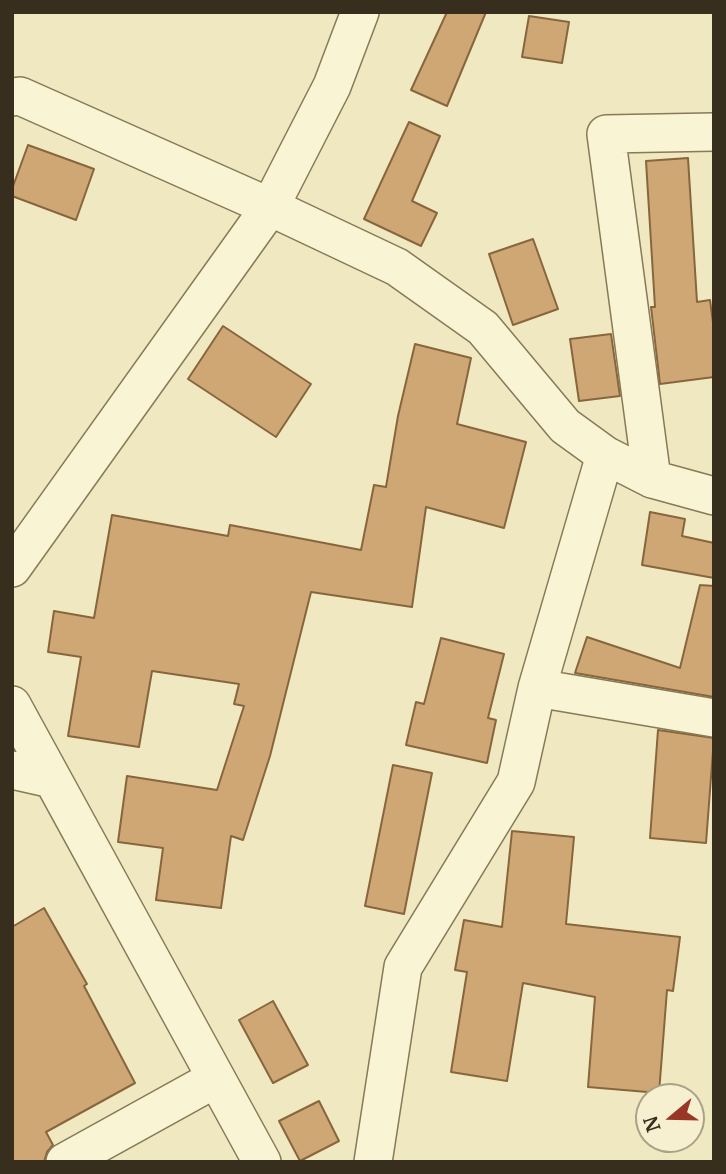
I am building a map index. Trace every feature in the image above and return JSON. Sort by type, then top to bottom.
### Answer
[{"type":"street","points":[[12,568],[271,207],[332,86],[360,12]]},
{"type":"street","points":[[12,97],[20,96],[271,207],[397,267],[483,328],[565,426],[605,455],[652,479],[714,496]]},
{"type":"street","points":[[652,479],[606,134],[714,131]]},
{"type":"street","points":[[373,1162],[403,967],[516,782],[537,688],[605,455]]},
{"type":"street","points":[[537,688],[714,718]]},
{"type":"street","points":[[12,705],[262,1162]]},
{"type":"street","points":[[12,770],[52,779]]},
{"type":"street","points":[[65,1162],[215,1079]]},
{"type":"building","points":[[447,12],[486,12],[447,106],[411,90]]},
{"type":"building","points":[[529,16],[569,22],[562,63],[522,57]]},
{"type":"building","points":[[409,122],[440,136],[412,201],[437,213],[421,246],[364,219]]},
{"type":"building","points":[[28,145],[94,169],[76,220],[12,196]]},
{"type":"building","points":[[688,158],[697,302],[710,300],[714,330],[714,377],[660,384],[651,307],[655,307],[646,161]]},
{"type":"building","points":[[533,239],[558,309],[513,325],[489,254]]},
{"type":"building","points":[[223,326],[311,384],[276,437],[188,379]]},
{"type":"building","points":[[611,334],[620,396],[579,401],[570,339]]},
{"type":"building","points":[[415,344],[471,358],[457,424],[526,442],[504,528],[426,507],[412,607],[311,592],[270,756],[243,840],[231,836],[221,908],[156,900],[163,848],[118,842],[127,776],[217,790],[244,706],[234,704],[239,684],[152,671],[139,747],[68,736],[81,657],[48,652],[54,611],[94,618],[112,515],[228,536],[230,525],[361,550],[374,485],[386,487],[398,416]]},
{"type":"building","points":[[650,512],[685,519],[682,536],[714,543],[714,578],[642,565]]},
{"type":"building","points":[[700,585],[714,586],[714,697],[575,673],[587,637],[680,668]]},
{"type":"building","points":[[441,638],[504,654],[488,718],[496,720],[487,763],[406,745],[416,702],[424,704]]},
{"type":"building","points":[[658,730],[714,738],[706,843],[650,838]]},
{"type":"building","points":[[393,765],[432,773],[404,914],[365,906]]},
{"type":"building","points":[[512,831],[574,837],[566,924],[680,937],[673,991],[667,990],[660,1083],[635,1083],[635,1091],[588,1087],[595,997],[523,983],[507,1081],[451,1072],[467,972],[455,970],[464,920],[502,927]]},
{"type":"building","points":[[44,908],[87,984],[84,986],[135,1083],[46,1132],[53,1145],[44,1162],[12,1162],[12,927]]},
{"type":"building","points":[[273,1001],[308,1065],[273,1083],[239,1020]]},
{"type":"building","points":[[319,1101],[339,1141],[300,1161],[279,1121]]}]
